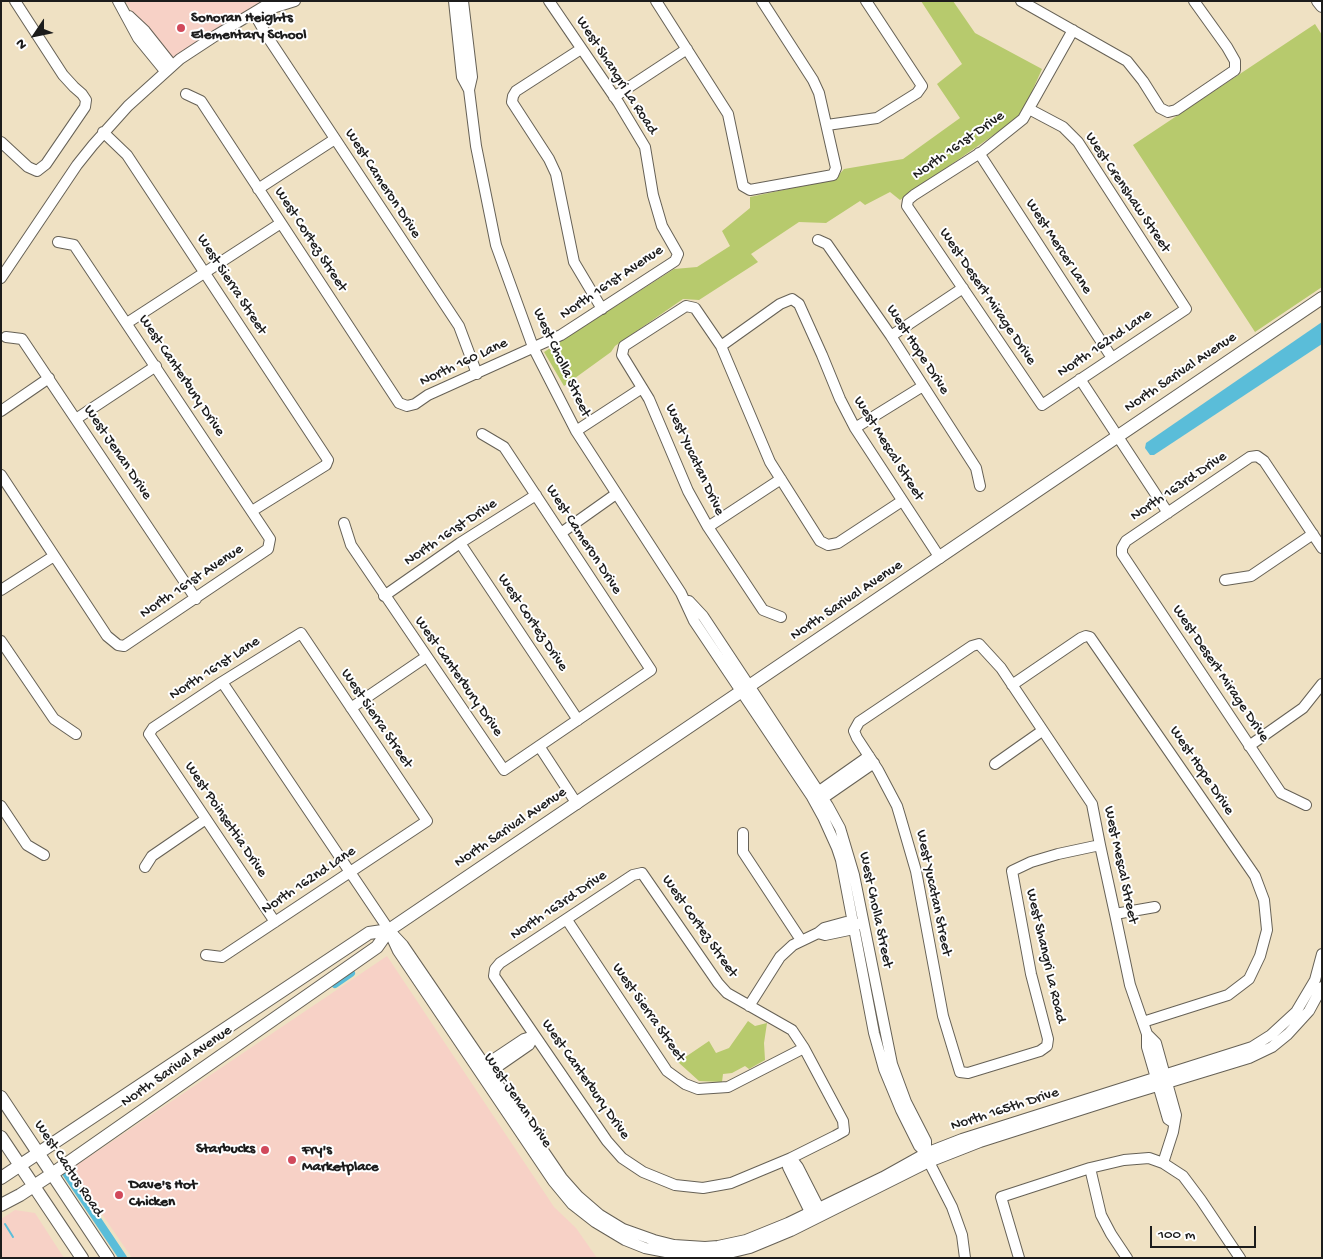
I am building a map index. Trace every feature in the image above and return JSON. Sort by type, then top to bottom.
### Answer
[{"type":"main road","points":[[1318,1],[1322,6]]},
{"type":"main road","name":"North Sarival Avenue","points":[[1,1205],[52,1174],[377,947],[389,930],[1322,298]]},
{"type":"main road","name":"North Sarival Avenue","points":[[1,1178],[369,933],[389,930]]},
{"type":"main road","points":[[270,1021],[267,1011],[303,986],[304,983],[301,978]]},
{"type":"main road","name":"West Cactus Road","points":[[1,1097],[108,1258]]},
{"type":"main road","points":[[1,1137],[82,1258]]},
{"type":"street","points":[[1,142],[28,167],[37,171],[46,164],[85,107],[86,100],[63,75],[15,1]]},
{"type":"street","points":[[118,1],[125,12],[145,30],[168,68]]},
{"type":"street","points":[[1,278],[77,165],[103,132],[136,97],[168,68],[215,36],[273,1]]},
{"type":"street","points":[[254,13],[285,6],[295,1]]},
{"type":"street","name":"West Cholla Street","points":[[454,1],[462,77],[469,90]]},
{"type":"street","name":"West Cholla Street","points":[[463,1],[472,77],[469,90],[476,146],[496,245],[533,347],[576,431],[681,594],[703,616],[745,690],[817,797],[837,848],[858,924],[892,1064],[903,1094],[926,1141],[928,1158],[952,1207],[962,1235],[965,1258]]},
{"type":"street","name":"West Shangri La Road","points":[[550,1],[645,147],[653,195],[662,226],[678,254]]},
{"type":"street","points":[[656,1],[728,114],[743,186],[750,190],[833,175],[836,168],[819,93],[813,80],[762,1]]},
{"type":"street","points":[[827,125],[877,118],[917,92],[922,86],[866,1]]},
{"type":"street","points":[[1021,1],[1127,61],[1143,81],[1160,108],[1168,112],[1176,110],[1234,70],[1235,61],[1227,47],[1194,1]]},
{"type":"street","name":"West Cameron Drive","points":[[254,13],[267,36],[458,326],[477,374]]},
{"type":"street","name":"North 161st Drive","points":[[907,206],[908,200],[914,195],[979,154],[1023,120],[1073,30]]},
{"type":"street","points":[[581,49],[516,91],[512,102],[549,159],[556,174],[574,262],[602,309]]},
{"type":"street","points":[[614,97],[687,49]]},
{"type":"street","name":"West Cortez Street","points":[[186,94],[201,101],[399,403],[407,406]]},
{"type":"street","name":"West Crenshaw Street","points":[[1029,109],[1063,127],[1078,142],[1186,309]]},
{"type":"street","name":"West Sierra Street","points":[[103,132],[127,154],[328,460],[326,465],[252,511]]},
{"type":"street","points":[[258,189],[335,139]]},
{"type":"street","name":"West Mercer Lane","points":[[979,154],[1112,358]]},
{"type":"street","name":"West Desert Mirage Drive","points":[[907,206],[1042,405]]},
{"type":"street","points":[[128,323],[281,223]]},
{"type":"street","name":"West Hope Drive","points":[[818,240],[827,244],[891,336],[976,468],[980,486]]},
{"type":"street","name":"West Canterbury Drive","points":[[58,242],[74,245],[128,323],[270,539]]},
{"type":"street","name":"North 161st Avenue","points":[[533,347],[561,335],[602,309],[675,262],[678,254]]},
{"type":"street","points":[[1,258],[10,264]]},
{"type":"street","points":[[891,336],[963,288]]},
{"type":"street","name":"West Mescal Street","points":[[722,346],[780,304],[792,299],[799,304],[840,399],[855,428],[940,558]]},
{"type":"street","name":"West Yucatan Drive","points":[[722,346],[695,308],[686,306],[624,346],[622,355],[650,398],[688,491],[708,527],[763,610],[781,617]]},
{"type":"street","name":"North 162nd Lane","points":[[1042,405],[1186,309]]},
{"type":"street","name":"West Jenan Drive","points":[[6,337],[22,339],[196,598]]},
{"type":"street","points":[[722,346],[770,462],[820,541],[828,545],[838,543],[902,501]]},
{"type":"street","name":"North 160 Lane","points":[[407,406],[415,404],[428,395],[533,347]]},
{"type":"street","points":[[76,419],[156,366]]},
{"type":"street","points":[[1,411],[49,378]]},
{"type":"street","points":[[1080,379],[1168,513]]},
{"type":"street","points":[[855,428],[923,386]]},
{"type":"street","points":[[576,431],[642,388]]},
{"type":"street","name":"West Cameron Drive","points":[[482,434],[504,447],[651,670],[578,720]]},
{"type":"street","name":"North 163rd Drive","points":[[1122,548],[1126,542],[1250,457],[1257,456],[1264,461],[1312,534]]},
{"type":"street","points":[[1,475],[54,556],[1,590]]},
{"type":"street","points":[[708,527],[781,479]]},
{"type":"street","points":[[561,533],[616,494]]},
{"type":"street","name":"North 161st Drive","points":[[384,596],[460,543],[536,495]]},
{"type":"street","name":"West Canterbury Drive","points":[[344,523],[351,546],[504,770],[539,746]]},
{"type":"street","points":[[1225,580],[1251,576],[1312,534],[1322,548]]},
{"type":"street","name":"North 161st Avenue","points":[[54,556],[107,636],[124,646],[268,549],[270,539]]},
{"type":"street","name":"West Cortez Drive","points":[[460,543],[578,720]]},
{"type":"street","name":"West Desert Mirage Drive","points":[[1122,548],[1122,554],[1281,793],[1306,805]]},
{"type":"street","name":"West Sierra Street","points":[[300,633],[427,821]]},
{"type":"street","name":"North 161st Lane","points":[[149,734],[153,728],[300,633]]},
{"type":"street","name":"West Hope Drive","points":[[1012,685],[1081,638],[1090,637],[1255,876],[1264,900],[1267,930],[1260,956],[1249,979],[1228,995],[1143,1022]]},
{"type":"street","name":"West Mescal Street","points":[[854,731],[859,722],[972,646],[979,644],[1001,668],[1092,804],[1130,985],[1147,1034],[1156,1043],[1168,1119],[1174,1123],[1163,1163]]},
{"type":"street","points":[[2,645],[54,718],[76,734]]},
{"type":"street","points":[[351,708],[426,657]]},
{"type":"street","name":"West Jenan Drive","points":[[222,682],[389,930],[403,945],[486,1070],[553,1181],[572,1204],[610,1232],[634,1244],[659,1246]]},
{"type":"street","points":[[1250,746],[1303,708],[1316,694],[1322,684]]},
{"type":"street","points":[[577,804],[539,746],[578,720]]},
{"type":"street","name":"West Yucatan Street","points":[[854,731],[856,738],[897,806],[913,862],[943,1016],[960,1072],[968,1073],[1040,1051],[1047,1046]]},
{"type":"street","points":[[994,764],[1042,731]]},
{"type":"street","name":"West Poinsettia Drive","points":[[149,734],[275,922]]},
{"type":"street","points":[[817,797],[871,760]]},
{"type":"street","points":[[3,812],[27,845],[44,855]]},
{"type":"street","points":[[145,867],[152,856],[206,819]]},
{"type":"street","name":"North 162nd Lane","points":[[206,955],[222,957],[427,821]]},
{"type":"street","points":[[743,833],[743,852],[801,940]]},
{"type":"street","name":"West Shangri La Road","points":[[1047,1046],[1048,1040],[1031,974],[1012,871],[1031,862],[1058,854],[1100,845]]},
{"type":"street","name":"West Cortez Street","points":[[642,873],[718,983],[727,992],[792,1030],[804,1048],[843,1121],[844,1130]]},
{"type":"street","name":"North 163rd Drive","points":[[496,969],[500,963],[633,875],[642,873]]},
{"type":"street","points":[[1115,914],[1155,907]]},
{"type":"street","name":"West Sierra Street","points":[[566,920],[667,1071],[685,1084],[698,1089],[728,1087],[804,1048]]},
{"type":"street","points":[[750,1006],[780,957],[801,940],[818,933],[825,935],[849,930],[858,924]]},
{"type":"street","name":"North 165th Drive","points":[[1162,1080],[1242,1051],[1271,1036],[1290,1019],[1302,1004],[1314,980],[1322,954]]},
{"type":"street","name":"West Canterbury Drive","points":[[496,969],[494,976],[607,1141],[622,1158],[643,1172],[675,1185],[703,1188],[731,1183],[791,1158],[844,1130]]},
{"type":"street","name":"North 165th Drive","points":[[659,1246],[674,1245],[705,1253],[725,1254],[750,1248],[778,1237],[816,1214],[986,1131],[1162,1080],[1237,1063],[1272,1047],[1287,1036],[1309,1011],[1322,987]]},
{"type":"street","points":[[486,1070],[530,1045],[534,1036]]},
{"type":"street","points":[[791,1158],[788,1167],[816,1214]]},
{"type":"street","points":[[1019,1258],[1000,1197],[1090,1168],[1132,1159],[1149,1158],[1163,1163],[1183,1176],[1240,1258]]},
{"type":"street","points":[[1090,1168],[1101,1215],[1127,1258]]},
{"type":"street","name":"North 165th Drive","points":[[705,1253],[718,1246],[746,1240],[816,1214]]},
{"type":"shaded area","name":"Sonoran Heights Elementary School","points":[[125,1],[265,1],[210,33],[174,57],[169,57],[140,23]]},
{"type":"shaded area","points":[[387,956],[554,1207],[576,1228],[597,1258],[132,1258],[71,1169]]},
{"type":"shaded area","points":[[15,1210],[35,1213],[64,1258],[1,1258],[1,1219]]},
{"type":"green space","points":[[921,1],[953,1],[975,33],[1042,69],[1021,116],[900,200],[890,192],[865,205],[860,201],[826,223],[799,222],[751,254],[758,262],[699,300],[683,299],[615,346],[611,352],[564,386],[544,352],[674,269],[697,267],[730,246],[722,231],[750,208],[750,197],[835,179],[844,169],[903,159],[960,118],[937,84],[962,64]]},
{"type":"green space","points":[[1315,24],[1322,35],[1322,287],[1255,332],[1133,145]]},
{"type":"green space","points":[[748,1021],[755,1026],[767,1023],[764,1043],[765,1060],[749,1069],[745,1066],[732,1073],[723,1074],[722,1082],[699,1081],[678,1062],[709,1041],[716,1053],[729,1048]]},
{"type":"water","points":[[1322,322],[1322,344],[1154,455],[1150,455],[1145,448],[1146,443]]},
{"type":"waterway","points":[[335,984],[351,973]]},
{"type":"waterway","points":[[65,1165],[62,1167],[123,1258]]},
{"type":"waterway","points":[[5,1224],[13,1237]]},
{"type":"place","name":"Sonoran Heights Elementary School","points":[[181,28]]},
{"type":"place","name":"Starbucks","points":[[265,1150]]},
{"type":"place","name":"Fry's Marketplace","points":[[292,1160]]},
{"type":"place","name":"Dave's Hot Chicken","points":[[119,1195]]}]
